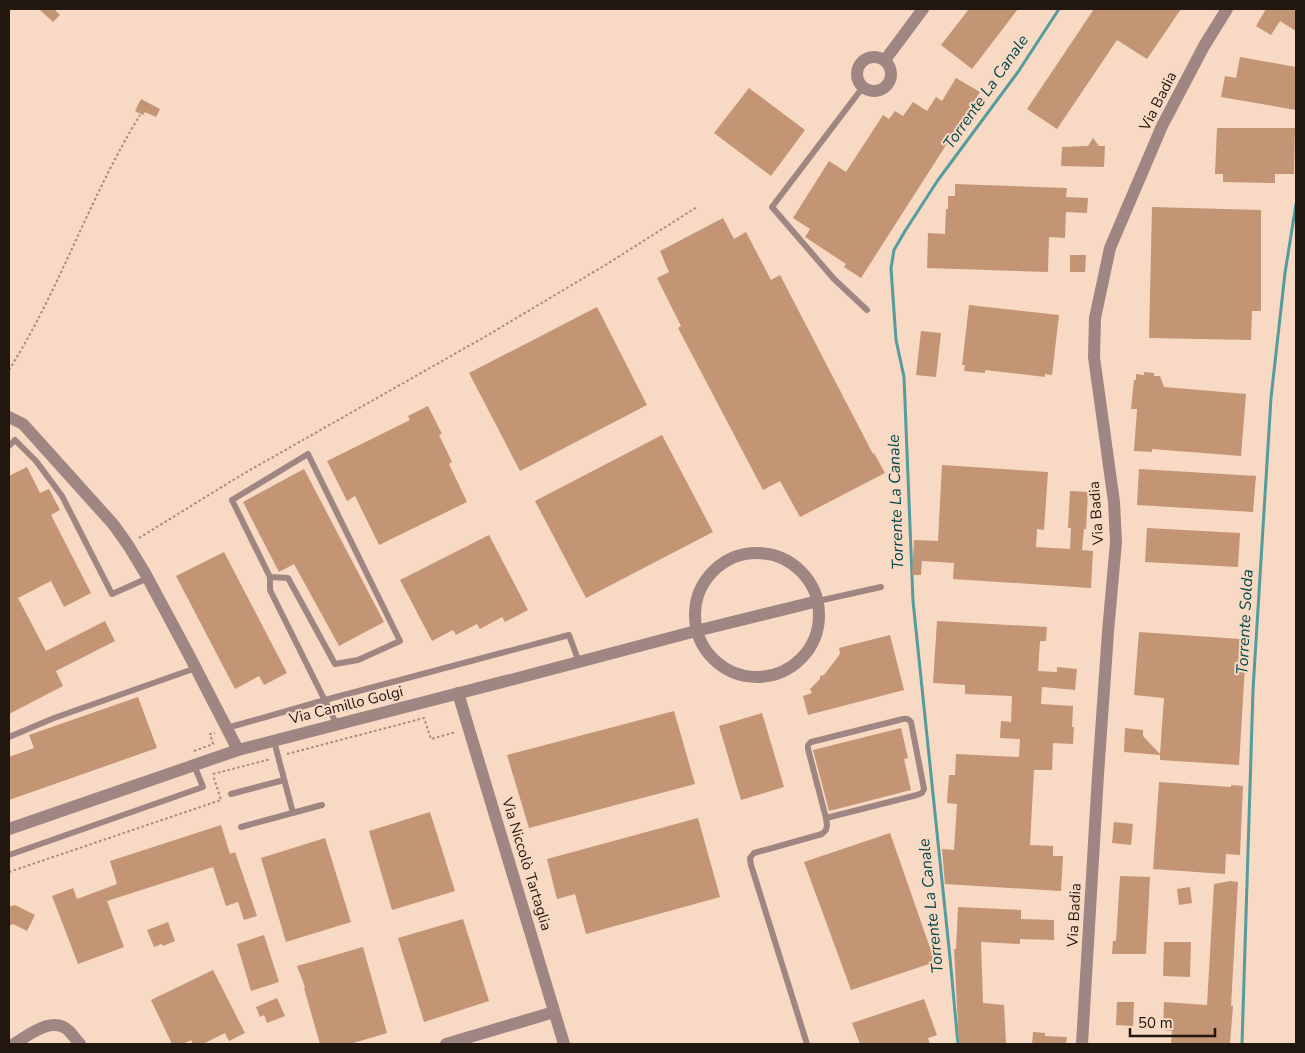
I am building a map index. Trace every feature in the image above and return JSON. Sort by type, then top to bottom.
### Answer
[{"type":"street","points":[[885,60],[923,9]]},
{"type":"street","name":"Via Badia","points":[[1082,1044],[1098,775],[1116,542],[1114,502],[1094,357],[1095,318],[1110,248],[1162,126],[1204,46],[1227,9]]},
{"type":"street","points":[[869,57],[880,57],[885,60],[891,70],[889,82],[880,90],[868,90],[863,87],[857,78],[860,63],[869,57]]},
{"type":"street","points":[[9,417],[23,424],[107,518],[128,545],[148,578],[238,750]]},
{"type":"street","points":[[761,552],[781,557],[798,567],[810,582],[818,601],[819,622],[812,643],[800,660],[782,672],[768,676],[739,675],[720,666],[705,650],[696,631],[694,611],[698,592],[708,575],[723,561],[742,554],[761,552]]},
{"type":"street","name":"Via Camillo Golgi","points":[[9,829],[238,750],[818,601]]},
{"type":"street","name":"Via Niccolò Tartaglia","points":[[458,693],[564,1044]]},
{"type":"street","points":[[446,1044],[554,1012]]},
{"type":"street","points":[[14,1044],[43,1028],[53,1025],[69,1030],[80,1044]]},
{"type":"lane","points":[[863,87],[772,207],[834,279],[867,310]]},
{"type":"lane","points":[[9,446],[15,440],[36,461],[62,496],[112,594],[148,578]]},
{"type":"lane","points":[[270,577],[288,578],[335,664],[358,660],[400,641],[308,454],[232,500],[270,577],[270,590],[337,724]]},
{"type":"lane","points":[[818,601],[882,587]]},
{"type":"lane","points":[[227,728],[569,635],[579,662]]},
{"type":"lane","points":[[9,737],[54,718],[196,668]]},
{"type":"lane","points":[[807,1044],[750,858],[754,853],[822,834],[826,830],[826,818],[808,749],[808,745],[811,742],[909,719],[924,789],[922,793],[826,818]]},
{"type":"lane","points":[[274,741],[293,813]]},
{"type":"lane","points":[[9,855],[203,787],[200,763]]},
{"type":"lane","points":[[231,794],[284,780]]},
{"type":"lane","points":[[241,826],[322,805]]},
{"type":"path","points":[[9,370],[24,346],[110,167],[140,115]]},
{"type":"path","points":[[128,545],[243,474],[607,264],[697,207]]},
{"type":"path","points":[[362,735],[424,718],[431,739],[460,731]]},
{"type":"path","points":[[9,872],[221,800],[213,774],[200,763]]},
{"type":"building","points":[[39,9],[54,9],[60,15],[53,22]]},
{"type":"building","points":[[969,9],[1018,9],[972,69],[941,45]]},
{"type":"building","points":[[1094,9],[1181,9],[1147,59],[1117,40],[1057,129],[1027,109]]},
{"type":"building","points":[[1266,9],[1296,9],[1296,31],[1280,21],[1271,35],[1256,26]]},
{"type":"building","points":[[1240,57],[1296,67],[1296,110],[1221,97],[1225,76],[1236,78]]},
{"type":"building","points":[[956,78],[980,92],[861,278],[844,267],[846,264],[805,237],[810,229],[793,218],[829,161],[846,172],[883,115],[889,119],[895,111],[903,116],[913,102],[927,111],[936,97],[942,101]]},
{"type":"building","points":[[749,88],[805,130],[771,176],[714,133]]},
{"type":"building","points":[[141,99],[160,109],[156,117],[145,112],[143,115],[135,111]]},
{"type":"building","points":[[1217,128],[1295,128],[1294,174],[1275,174],[1275,183],[1223,182],[1223,174],[1215,174]]},
{"type":"building","points":[[1093,138],[1099,146],[1105,146],[1104,167],[1061,166],[1062,147],[1088,146]]},
{"type":"building","points":[[955,184],[1067,188],[1066,197],[1088,198],[1087,213],[1066,212],[1065,238],[1049,237],[1048,272],[927,268],[928,233],[945,234],[948,196],[955,196]]},
{"type":"building","points":[[1152,207],[1261,210],[1261,311],[1252,311],[1251,340],[1149,338]]},
{"type":"building","points":[[723,218],[734,239],[746,232],[771,280],[780,275],[873,454],[885,473],[800,517],[780,481],[763,490],[678,328],[681,326],[657,278],[669,272],[660,251]]},
{"type":"building","points":[[1070,255],[1086,255],[1085,272],[1070,272]]},
{"type":"building","points":[[969,305],[1059,315],[1052,375],[1045,374],[1045,377],[985,370],[985,373],[964,371],[965,365],[962,365]]},
{"type":"building","points":[[597,307],[647,405],[520,471],[469,373]]},
{"type":"building","points":[[921,331],[941,333],[936,377],[916,375]]},
{"type":"building","points":[[1144,372],[1160,376],[1164,387],[1246,394],[1241,456],[1152,449],[1152,452],[1134,451],[1137,409],[1131,409],[1134,380],[1136,380],[1136,374],[1144,375]]},
{"type":"building","points":[[428,406],[442,434],[439,435],[452,462],[449,464],[467,502],[379,545],[355,496],[347,501],[327,461],[410,420],[408,416]]},
{"type":"building","points":[[662,435],[713,532],[586,598],[535,501]]},
{"type":"building","points":[[942,465],[1048,472],[1044,530],[1037,529],[1036,547],[1070,549],[1071,528],[1068,528],[1070,491],[1088,492],[1086,529],[1084,529],[1082,550],[1093,551],[1091,588],[953,579],[954,563],[922,561],[921,575],[912,575],[914,540],[938,541]]},
{"type":"building","points":[[27,467],[40,493],[49,489],[60,510],[51,515],[91,593],[64,607],[51,581],[18,598],[46,651],[105,621],[115,641],[56,671],[63,686],[9,714],[9,476]]},
{"type":"building","points":[[304,469],[384,622],[339,646],[294,564],[279,572],[243,502]]},
{"type":"building","points":[[1139,469],[1256,476],[1253,512],[1137,505]]},
{"type":"building","points":[[1147,528],[1240,533],[1238,567],[1145,562]]},
{"type":"building","points":[[489,535],[528,610],[505,622],[502,617],[480,629],[477,624],[456,635],[453,630],[432,641],[400,580]]},
{"type":"building","points":[[224,552],[287,673],[264,685],[259,676],[235,689],[176,576]]},
{"type":"building","points":[[937,621],[1047,627],[1046,641],[1040,641],[1038,671],[1057,672],[1057,667],[1077,669],[1075,690],[1042,687],[1041,704],[1073,706],[1073,744],[1053,743],[1052,770],[1034,770],[1030,845],[1053,846],[1053,856],[1063,856],[1061,891],[945,884],[942,849],[954,850],[957,804],[947,803],[949,775],[955,775],[956,754],[1019,757],[1020,739],[1000,738],[1001,721],[1011,722],[1012,696],[965,694],[965,685],[933,683]]},
{"type":"building","points":[[1139,632],[1240,639],[1238,666],[1245,666],[1239,765],[1160,760],[1160,755],[1124,752],[1125,728],[1143,730],[1143,736],[1160,754],[1164,698],[1134,695]]},
{"type":"building","points":[[890,635],[904,690],[808,715],[803,696],[812,693],[810,689],[820,679],[820,676],[824,675],[840,654],[839,648]]},
{"type":"building","points":[[138,697],[157,748],[9,800],[9,757],[34,748],[29,735]]},
{"type":"building","points":[[674,711],[695,784],[529,828],[507,755]]},
{"type":"building","points":[[762,713],[784,787],[741,800],[719,726]]},
{"type":"building","points":[[901,728],[908,758],[904,759],[911,790],[829,811],[813,750]]},
{"type":"building","points":[[1159,782],[1231,787],[1231,785],[1243,786],[1240,855],[1226,854],[1225,874],[1153,869]]},
{"type":"building","points":[[430,812],[455,891],[392,910],[369,831]]},
{"type":"building","points":[[698,818],[720,897],[586,934],[575,894],[557,899],[547,859]]},
{"type":"building","points":[[1114,822],[1133,824],[1131,845],[1112,843]]},
{"type":"building","points":[[221,825],[230,854],[235,852],[257,916],[244,920],[238,902],[226,906],[213,867],[107,901],[124,947],[78,964],[52,896],[73,888],[77,899],[117,884],[110,861]]},
{"type":"building","points":[[890,833],[935,962],[851,990],[804,862]]},
{"type":"building","points":[[325,838],[351,922],[286,942],[261,858]]},
{"type":"building","points":[[1120,876],[1150,877],[1146,954],[1112,954],[1113,941],[1116,941]]},
{"type":"building","points":[[1230,881],[1238,882],[1230,1044],[1171,1044],[1172,1031],[1163,1030],[1164,1002],[1207,1005],[1214,884]]},
{"type":"building","points":[[1190,887],[1192,903],[1179,905],[1177,889]]},
{"type":"building","points":[[15,905],[35,915],[27,931],[13,924],[9,926],[9,907]]},
{"type":"building","points":[[958,907],[1021,910],[1021,919],[1054,920],[1054,940],[1020,939],[1020,944],[981,942],[983,1003],[1004,1005],[1006,1044],[959,1044],[954,949],[956,949]]},
{"type":"building","points":[[463,919],[489,1001],[424,1022],[398,938]]},
{"type":"building","points":[[168,922],[175,941],[163,946],[162,944],[154,947],[147,930]]},
{"type":"building","points":[[264,935],[279,982],[251,991],[237,944]]},
{"type":"building","points":[[1164,942],[1191,942],[1190,977],[1163,976]]},
{"type":"building","points":[[363,947],[387,1033],[350,1044],[320,1044],[305,987],[297,966]]},
{"type":"building","points":[[213,970],[245,1033],[229,1041],[225,1033],[203,1044],[193,1044],[191,1040],[183,1044],[172,1044],[151,1000]]},
{"type":"building","points":[[277,998],[285,1016],[267,1023],[264,1015],[260,1017],[256,1007]]},
{"type":"building","points":[[924,999],[937,1035],[928,1038],[930,1044],[860,1044],[852,1023]]},
{"type":"building","points":[[1117,1002],[1134,1002],[1133,1026],[1116,1025]]},
{"type":"building","points":[[1033,1032],[1045,1033],[1045,1036],[1067,1037],[1066,1044],[1032,1044]]},
{"type":"waterway","name":"Torrente La Canale","points":[[958,1044],[913,601],[904,377],[896,340],[891,268],[894,250],[938,180],[1018,72],[1059,9]]},
{"type":"waterway","name":"Torrente Solda","points":[[1242,1044],[1253,690],[1271,398],[1285,273],[1296,204]]}]
